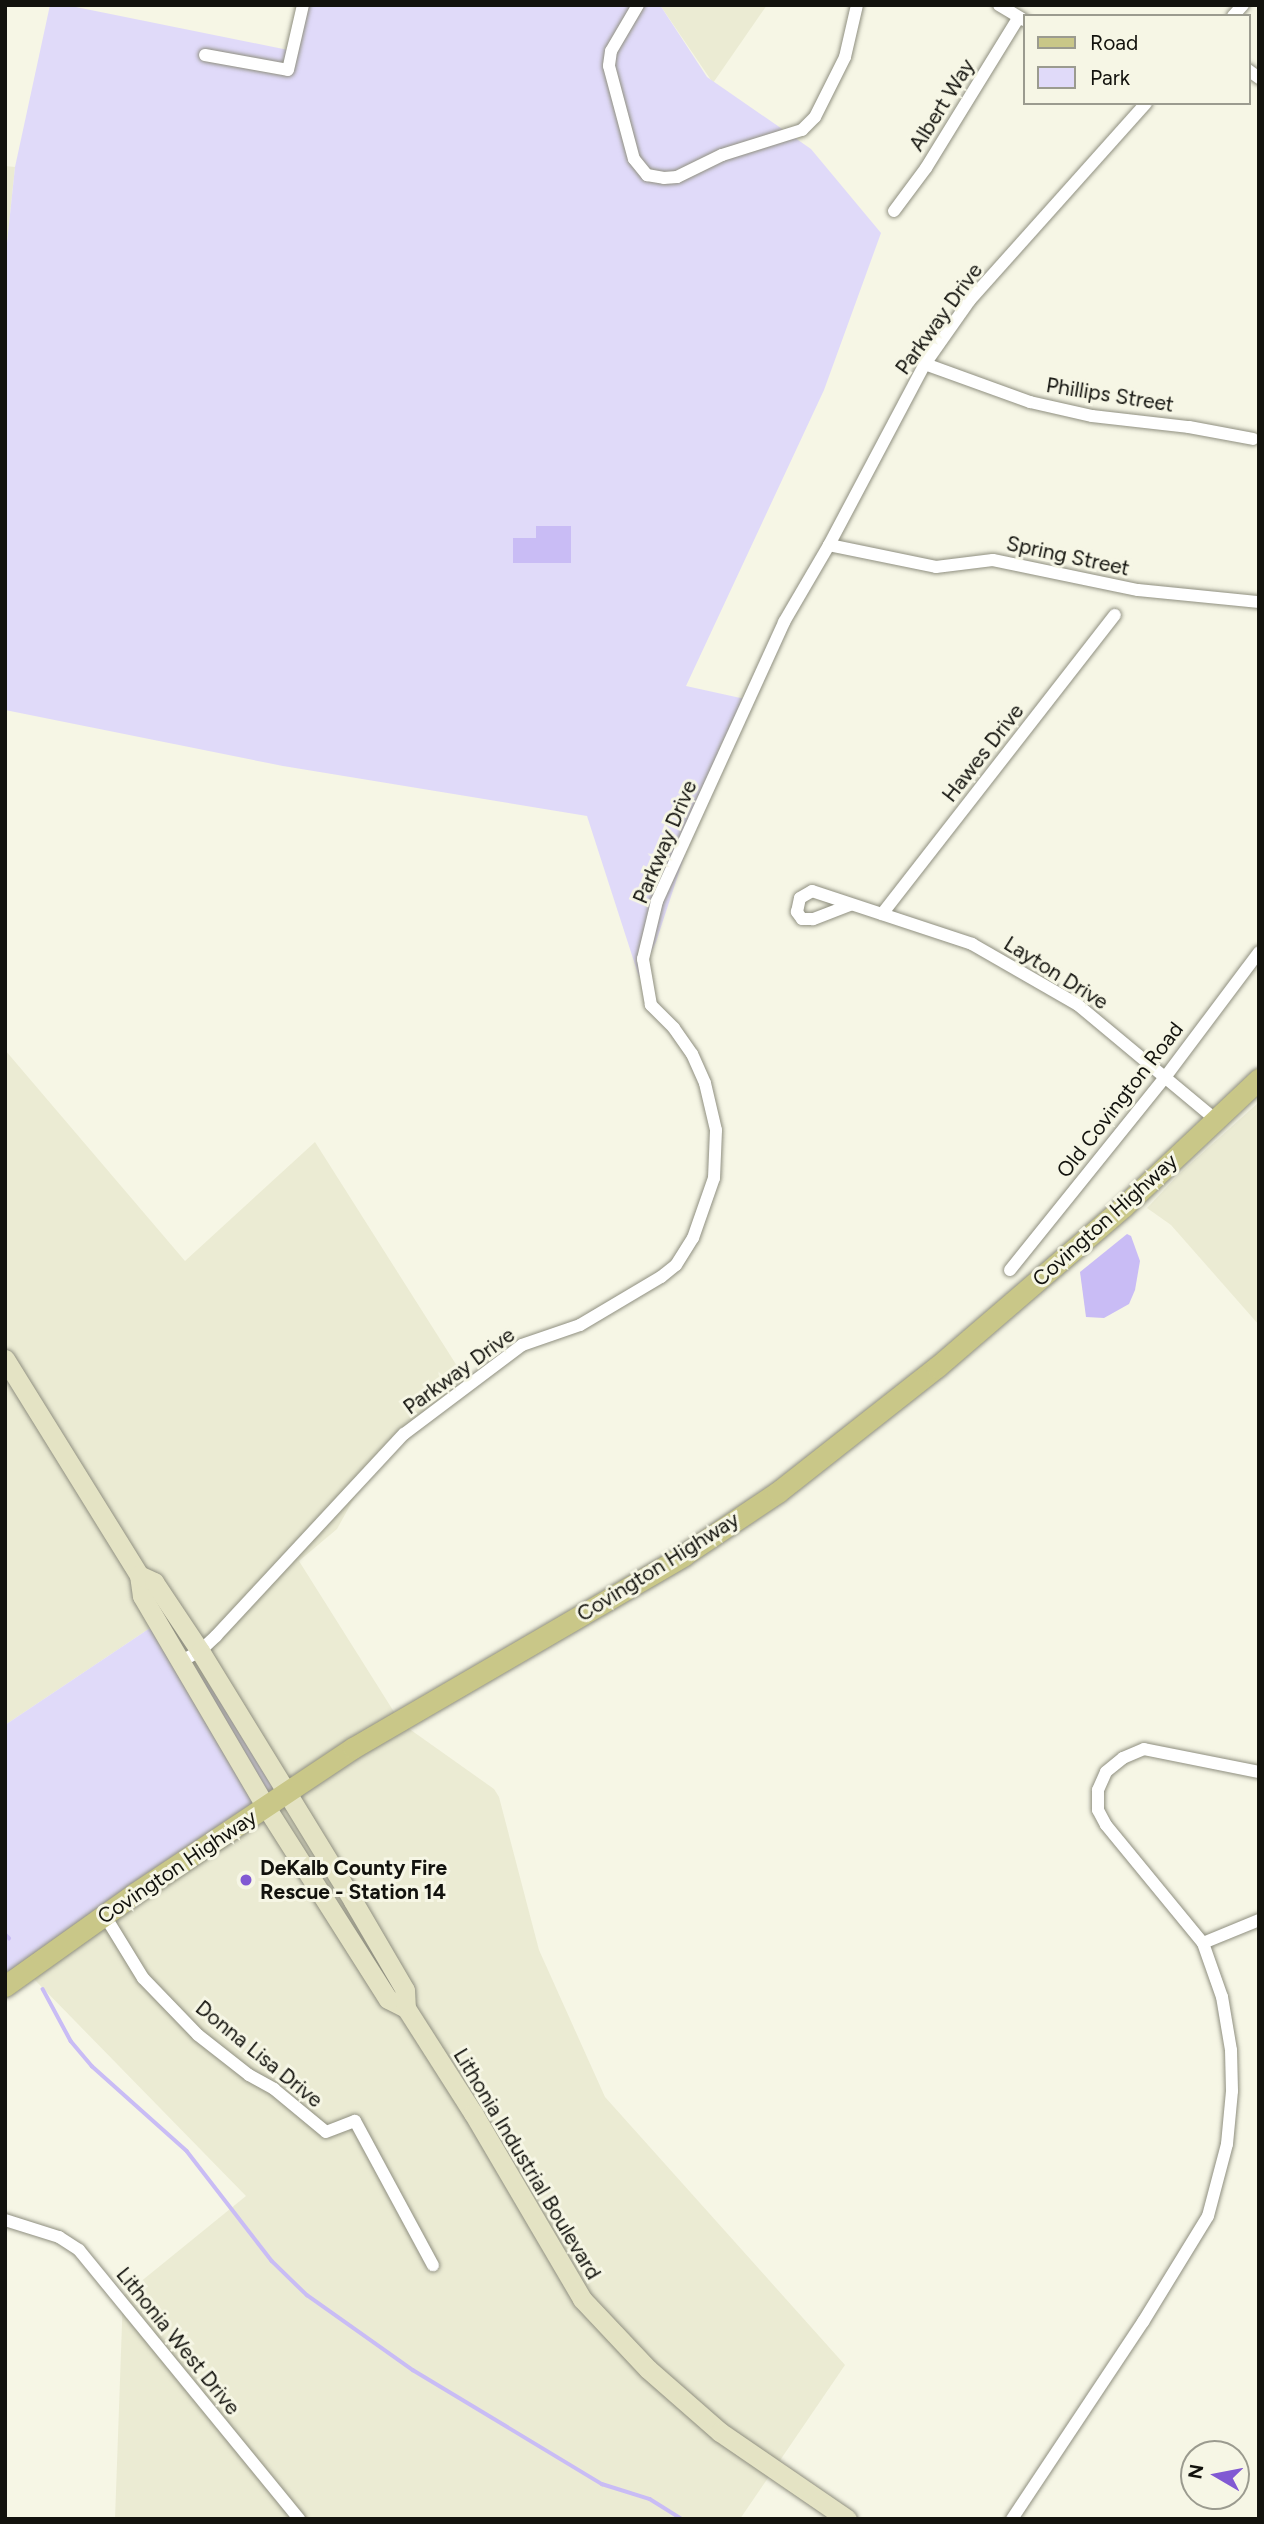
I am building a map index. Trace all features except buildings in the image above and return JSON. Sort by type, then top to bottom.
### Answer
[{"type":"main road","name":"Covington Highway","points":[[5,1986],[352,1748],[684,1555],[778,1492],[948,1358],[1122,1207],[1259,1079]]},
{"type":"main road","name":"Lithonia Industrial Boulevard","points":[[5,1359],[139,1575],[142,1596],[266,1807],[388,1998],[406,2008],[473,2113],[582,2299],[648,2370],[720,2432],[847,2519]]},
{"type":"main road","name":"Lithonia Industrial Boulevard","points":[[139,1575],[155,1582],[200,1651],[405,1990],[406,2008]]},
{"type":"street","points":[[205,55],[288,70],[303,5]]},
{"type":"street","points":[[638,5],[611,51],[609,66],[634,159],[647,174],[664,178],[677,177],[722,155],[802,130],[815,117],[845,57],[857,5]]},
{"type":"street","points":[[999,5],[1022,19]]},
{"type":"street","name":"Albert Way","points":[[894,211],[926,168],[1022,19]]},
{"type":"street","name":"Parkway Drive","points":[[180,1662],[200,1651],[404,1433],[522,1345],[580,1325],[661,1277],[676,1265],[693,1238],[714,1178],[717,1146],[714,1114],[705,1083],[692,1054],[674,1028],[651,1005],[643,959],[657,901],[784,622],[829,545],[925,364],[970,300],[1144,105]]},
{"type":"street","name":"Phillips Street","points":[[925,364],[1030,402],[1092,416],[1189,427],[1253,439]]},
{"type":"street","name":"Spring Street","points":[[829,545],[936,567],[993,560],[1138,590],[1259,602]]},
{"type":"street","name":"Hawes Drive","points":[[882,914],[1115,615]]},
{"type":"street","name":"Layton Drive","points":[[850,905],[972,944],[1078,1005],[1216,1120]]},
{"type":"street","name":"Old Covington Road","points":[[1010,1270],[1166,1076],[1259,952]]},
{"type":"street","points":[[1012,2519],[1143,2322],[1208,2217],[1227,2144],[1232,2091],[1231,2050],[1222,1997],[1203,1943],[1106,1825],[1098,1810],[1098,1790],[1106,1772],[1123,1758],[1144,1749],[1259,1772]]},
{"type":"street","name":"Donna Lisa Drive","points":[[104,1916],[143,1978],[198,2035],[249,2075],[274,2089],[326,2132],[355,2121],[433,2265]]},
{"type":"street","points":[[1203,1943],[1259,1920]]},
{"type":"street","name":"Lithonia West Drive","points":[[5,2220],[58,2236],[79,2250],[299,2519]]},
{"type":"shaded area","points":[[660,5],[767,5],[713,83]]},
{"type":"shaded area","points":[[5,166],[15,167],[5,262]]},
{"type":"shaded area","points":[[536,526],[571,526],[571,563],[513,563],[513,538],[536,538]]},
{"type":"shaded area","points":[[5,1050],[185,1261],[315,1142],[471,1388],[374,1462],[337,1529],[299,1561],[401,1723],[494,1789],[499,1797],[539,1950],[605,2097],[845,2365],[740,2519],[115,2519],[123,2296],[246,2196],[32,1977],[162,1620],[5,1725]]},
{"type":"shaded area","points":[[1259,1102],[1259,1325],[1171,1225],[1147,1208],[1180,1173]]},
{"type":"shaded area","points":[[1127,1234],[1131,1236],[1140,1261],[1135,1290],[1129,1304],[1104,1318],[1086,1317],[1080,1272]]},
{"type":"green space","points":[[50,5],[66,5],[298,52],[308,5],[660,5],[707,77],[811,149],[881,233],[824,390],[686,686],[745,699],[721,745],[656,942],[639,977],[587,816],[283,766],[5,710],[5,262],[15,167]]},
{"type":"green space","points":[[162,1620],[286,1793],[32,1977],[5,1970],[5,1725]]},
{"type":"waterway","points":[[5,1934],[9,1938]]},
{"type":"waterway","points":[[43,1989],[71,2041],[92,2066],[187,2151],[272,2261],[307,2295],[413,2370],[602,2484],[650,2499],[682,2519]]},
{"type":"place","name":"DeKalb County Fire Rescue - Station 14","points":[[246,1880]]}]
